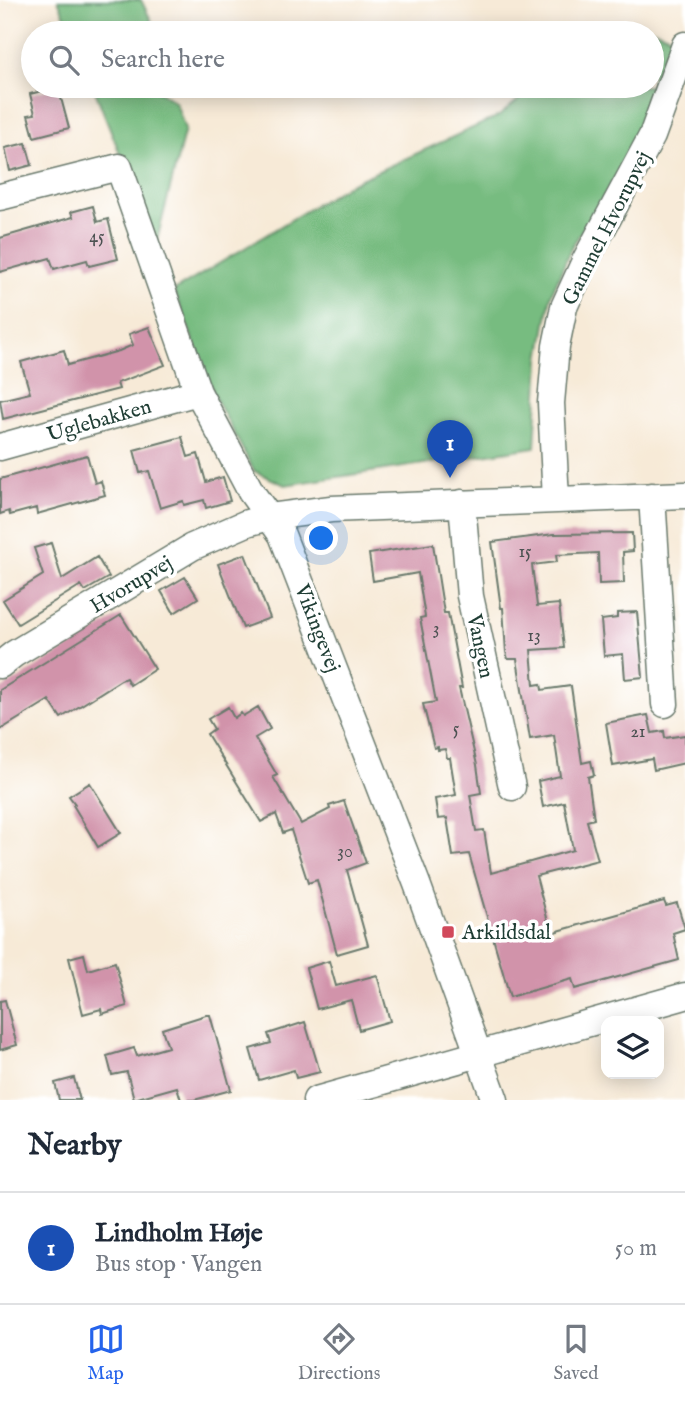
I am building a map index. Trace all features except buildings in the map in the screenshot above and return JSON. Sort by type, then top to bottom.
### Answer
[{"type":"street","name":"Gammel Hvorupvej","points":[[556,500],[551,403],[556,346],[564,307],[585,261],[652,136],[685,45]]},
{"type":"street","name":"Vikingevej","points":[[0,197],[120,167],[198,392],[251,492],[282,535],[416,884],[495,1100]]},
{"type":"street","name":"Uglebakken","points":[[0,447],[198,392]]},
{"type":"street","points":[[270,517],[331,509],[685,495]]},
{"type":"street","points":[[652,496],[665,704]]},
{"type":"street","name":"Vangen","points":[[462,503],[470,596],[512,787]]},
{"type":"street","name":"Hvorupvej","points":[[0,665],[192,547],[247,523],[270,517]]},
{"type":"street","points":[[316,1100],[685,996]]},
{"type":"green space","points":[[58,0],[141,0],[152,21],[67,21]]},
{"type":"green space","points":[[664,34],[674,37],[664,75]]},
{"type":"green space","points":[[98,98],[169,98],[176,103],[185,129],[156,244]]},
{"type":"green space","points":[[521,98],[656,98],[633,150],[571,248],[551,295],[540,359],[535,447],[285,485],[254,471],[216,399],[174,291],[350,184],[499,116]]},
{"type":"place","name":"Lindholm Høje","points":[[450,478]]},
{"type":"place","name":"Arkildsdal","points":[[448,932]]}]
